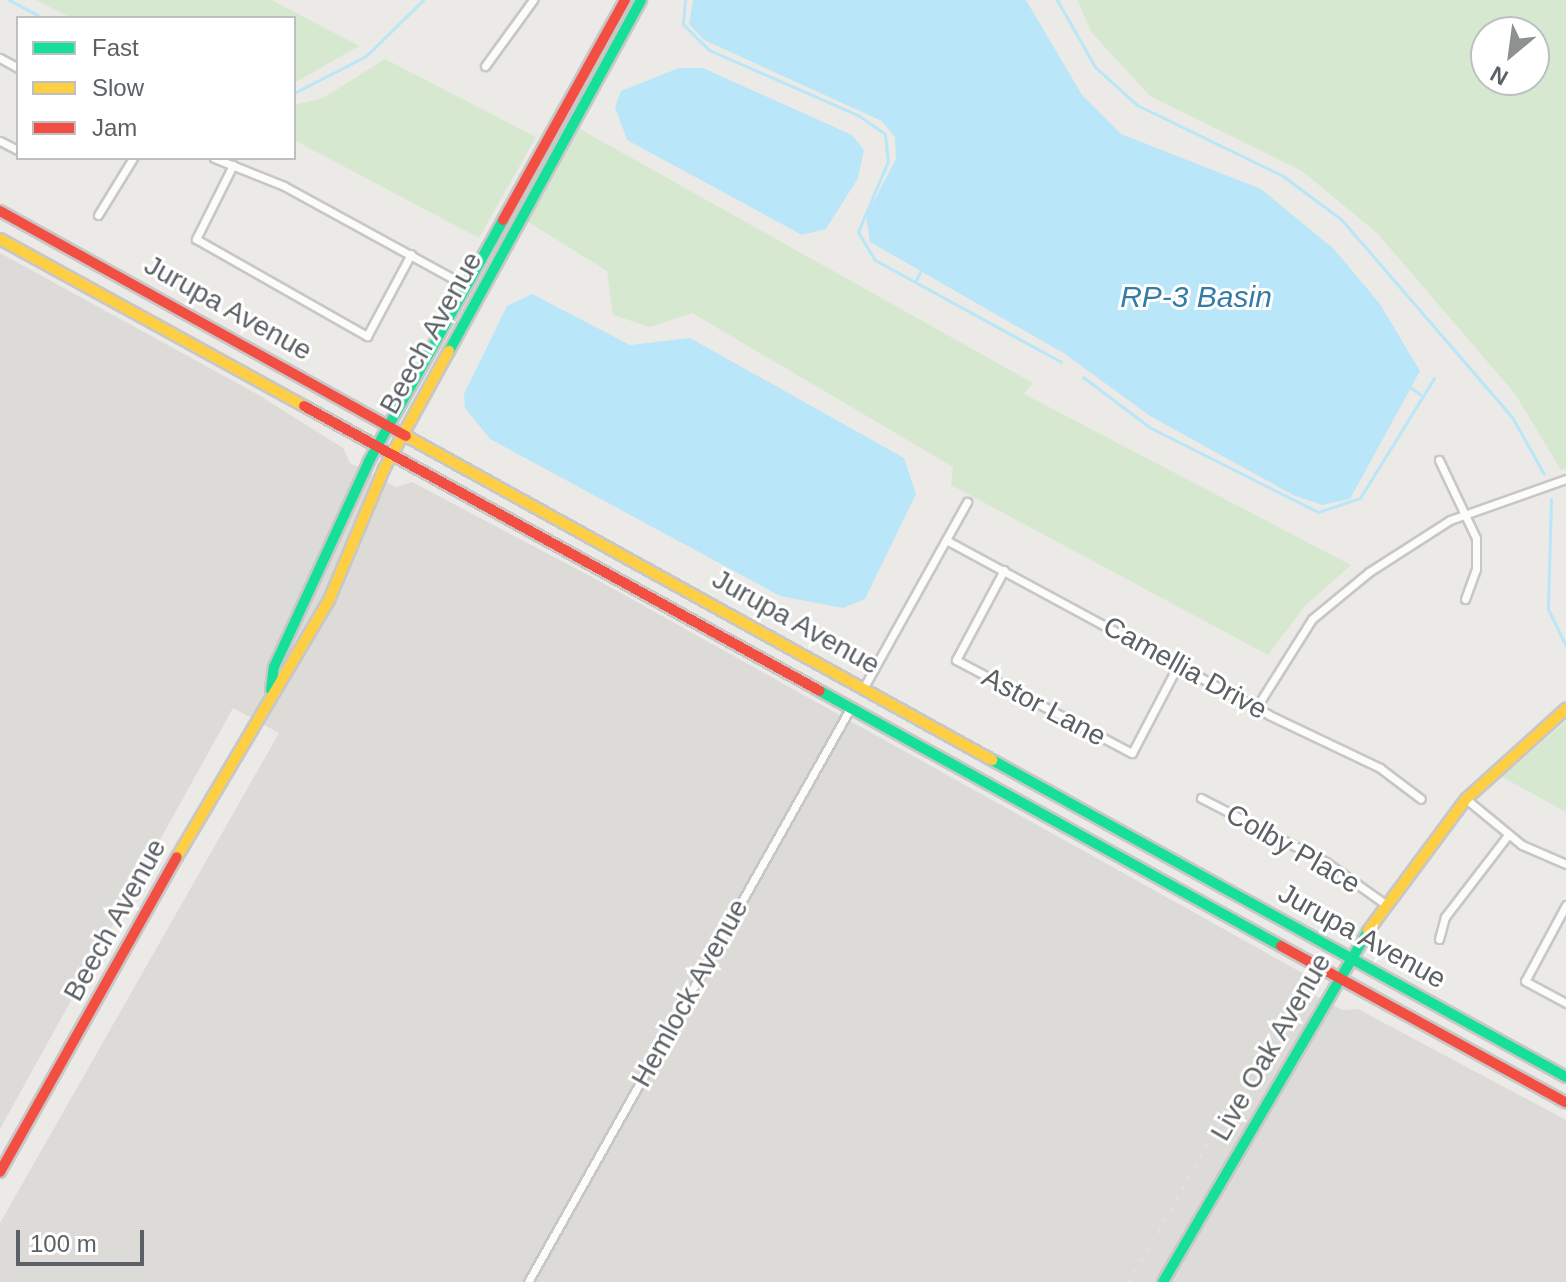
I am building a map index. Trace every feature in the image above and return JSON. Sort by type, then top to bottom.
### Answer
[{"type":"main road","name":"Beech Avenue","points":[[271,690],[274,667],[378,444],[625,0]]},
{"type":"main road","name":"Beech Avenue","points":[[0,1172],[271,690],[289,674],[329,600],[393,453],[641,0]]},
{"type":"main road","name":"Jurupa Avenue","points":[[0,211],[1566,1077]]},
{"type":"main road","name":"Jurupa Avenue","points":[[0,239],[852,705],[1566,1103]]},
{"type":"main road","name":"Live Oak Avenue","points":[[1163,1282],[1384,903],[1466,799],[1566,709]]},
{"type":"street","points":[[485,66],[533,0]]},
{"type":"street","points":[[98,215],[132,160]]},
{"type":"street","points":[[219,160],[411,254],[467,286]]},
{"type":"street","points":[[233,165],[196,239],[367,336],[411,254]]},
{"type":"street","points":[[1439,460],[1468,513],[1477,553],[1465,599]]},
{"type":"street","points":[[1256,708],[1322,609],[1414,540],[1468,513],[1566,479]]},
{"type":"street","points":[[864,687],[967,502]]},
{"type":"street","name":"Camellia Drive","points":[[946,540],[1179,663],[1256,708],[1380,768],[1421,799]]},
{"type":"street","name":"Astor Lane","points":[[1004,570],[956,660],[1132,753],[1179,663]]},
{"type":"street","name":"Hemlock Avenue","points":[[528,1282],[852,705]]},
{"type":"street","name":"Colby Place","points":[[1201,798],[1326,862],[1384,903]]},
{"type":"street","points":[[1466,799],[1508,835],[1566,864]]},
{"type":"street","points":[[1439,939],[1445,917],[1508,835]]},
{"type":"street","points":[[1566,905],[1525,981],[1566,1003]]},
{"type":"shaded area","points":[[0,253],[257,394],[343,448],[350,463],[396,487],[412,482],[592,577],[1306,975],[1314,995],[1343,1010],[1358,1009],[1566,1120],[1566,1282],[0,1282],[0,1223],[279,733],[233,708],[0,1129]]},
{"type":"green space","points":[[36,0],[272,0],[359,46],[296,82],[296,16],[67,16]]},
{"type":"green space","points":[[1077,0],[1566,0],[1566,469],[1561,470],[1515,394],[1377,233],[1302,171],[1150,96],[1092,33]]},
{"type":"green space","points":[[385,59],[536,137],[479,238],[296,141],[296,105],[323,98]]},
{"type":"green space","points":[[580,129],[1033,383],[1024,394],[1351,565],[1305,606],[1268,655],[951,485],[953,467],[692,313],[650,327],[613,315],[607,271],[528,222]]},
{"type":"green space","points":[[1566,721],[1566,812],[1502,777]]},
{"type":"water","name":"RP-3 Basin","points":[[693,0],[1026,0],[1082,95],[1121,134],[1261,189],[1334,249],[1380,304],[1420,371],[1350,499],[1322,505],[1295,496],[1150,416],[1065,354],[870,242],[866,216],[896,159],[895,137],[882,121],[704,40],[689,24]]},
{"type":"water","points":[[679,68],[703,68],[852,135],[864,150],[858,178],[826,229],[802,235],[627,140],[615,107],[621,91]]},
{"type":"water","points":[[532,294],[630,345],[690,338],[904,458],[916,494],[865,599],[843,608],[780,596],[490,439],[465,408],[464,394],[507,306]]},
{"type":"waterway","points":[[9,0],[39,16]]},
{"type":"waterway","points":[[296,92],[366,56],[423,0]]},
{"type":"waterway","points":[[685,0],[683,24],[709,50],[858,115],[885,134],[888,161],[858,232],[875,260],[1061,362]]},
{"type":"waterway","points":[[1057,0],[1095,67],[1137,105],[1283,176],[1341,219],[1512,417],[1544,474]]},
{"type":"waterway","points":[[915,282],[920,272]]},
{"type":"waterway","points":[[1083,377],[1149,427],[1318,512],[1360,498],[1434,378]]},
{"type":"waterway","points":[[1411,388],[1420,394]]},
{"type":"waterway","points":[[1551,499],[1548,609],[1566,646]]},
{"type":"railway","points":[[1129,1282],[1257,1058]]},
{"type":"traffic: fast","points":[[449,351],[641,0]]},
{"type":"traffic: fast","points":[[271,690],[274,667],[369,461],[503,220]]},
{"type":"traffic: fast","points":[[820,691],[1281,946]]},
{"type":"traffic: fast","points":[[992,760],[1566,1077]]},
{"type":"traffic: fast","points":[[1163,1282],[1368,931]]},
{"type":"traffic: slow","points":[[0,239],[304,406]]},
{"type":"traffic: slow","points":[[177,857],[329,600],[384,469],[449,351]]},
{"type":"traffic: slow","points":[[406,436],[992,760]]},
{"type":"traffic: slow","points":[[1368,931],[1466,799],[1566,709]]},
{"type":"traffic: jam","points":[[503,220],[625,0]]},
{"type":"traffic: jam","points":[[0,211],[406,436]]},
{"type":"traffic: jam","points":[[304,406],[820,691]]},
{"type":"traffic: jam","points":[[0,1172],[177,857]]},
{"type":"traffic: jam","points":[[1281,946],[1566,1103]]}]
